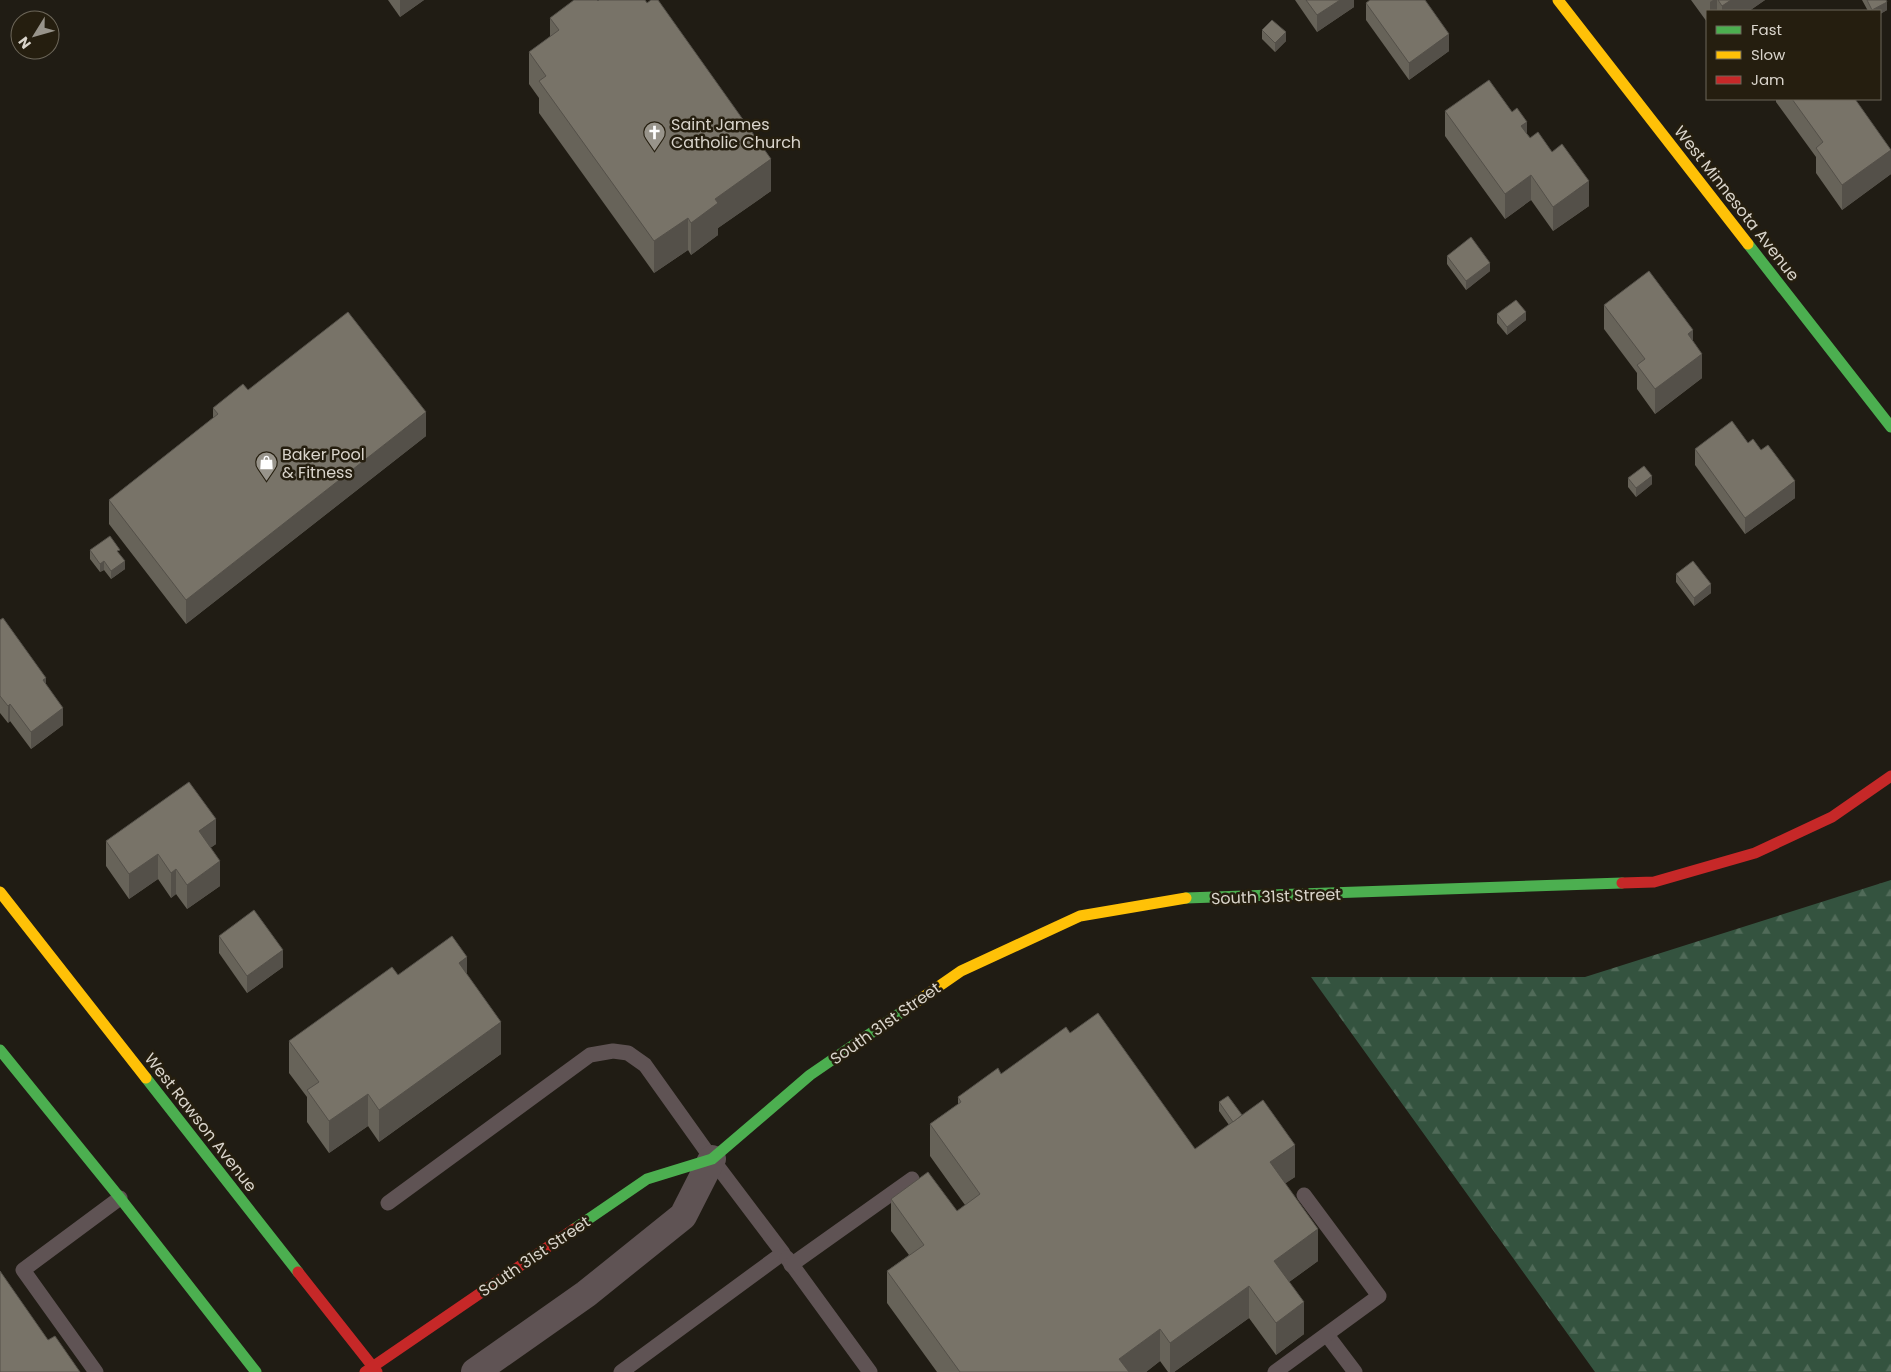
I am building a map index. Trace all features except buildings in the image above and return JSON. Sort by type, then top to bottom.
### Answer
[{"type":"street","name":"West Minnesota Avenue","points":[[1558,0],[1891,427]]},
{"type":"street","name":"South 31st Street","points":[[372,1370],[646,1179],[712,1158],[810,1075],[961,971],[1080,916],[1187,898],[1654,882],[1755,853],[1832,817],[1891,776]]},
{"type":"street","name":"West Rawson Avenue","points":[[0,892],[372,1370]]},
{"type":"street","points":[[0,1050],[120,1198],[256,1372]]},
{"type":"street","name":"South 31st Street","points":[[475,1372],[586,1294],[684,1216],[712,1158]]},
{"type":"lane","points":[[388,1203],[590,1055],[612,1051],[628,1053],[645,1065],[870,1372]]},
{"type":"lane","points":[[621,1372],[787,1259],[912,1179]]},
{"type":"lane","points":[[1275,1372],[1379,1296],[1304,1195]]},
{"type":"lane","points":[[96,1372],[23,1270],[120,1198]]},
{"type":"lane","points":[[1327,1335],[1355,1372]]},
{"type":"green space","points":[[1891,880],[1891,1372],[1595,1372],[1311,977],[1585,977]]},
{"type":"traffic: fast","points":[[1748,244],[1891,427]]},
{"type":"traffic: fast","points":[[1186,898],[1622,883]]},
{"type":"traffic: fast","points":[[574,1229],[647,1179],[712,1159],[810,1075],[909,1007]]},
{"type":"traffic: fast","points":[[0,1050],[120,1198],[256,1372]]},
{"type":"traffic: fast","points":[[146,1078],[298,1272]]},
{"type":"traffic: slow","points":[[1558,0],[1748,244]]},
{"type":"traffic: slow","points":[[0,892],[146,1078]]},
{"type":"traffic: slow","points":[[909,1007],[961,971],[1080,916],[1186,898]]},
{"type":"traffic: jam","points":[[1622,883],[1654,882],[1755,853],[1832,817],[1891,776]]},
{"type":"traffic: jam","points":[[365,1372],[574,1229]]},
{"type":"traffic: jam","points":[[298,1272],[377,1372]]},
{"type":"place","name":"Saint James Catholic Church","points":[[655,152]]},
{"type":"place","name":"Baker Pool & Fitness","points":[[266,482]]}]
